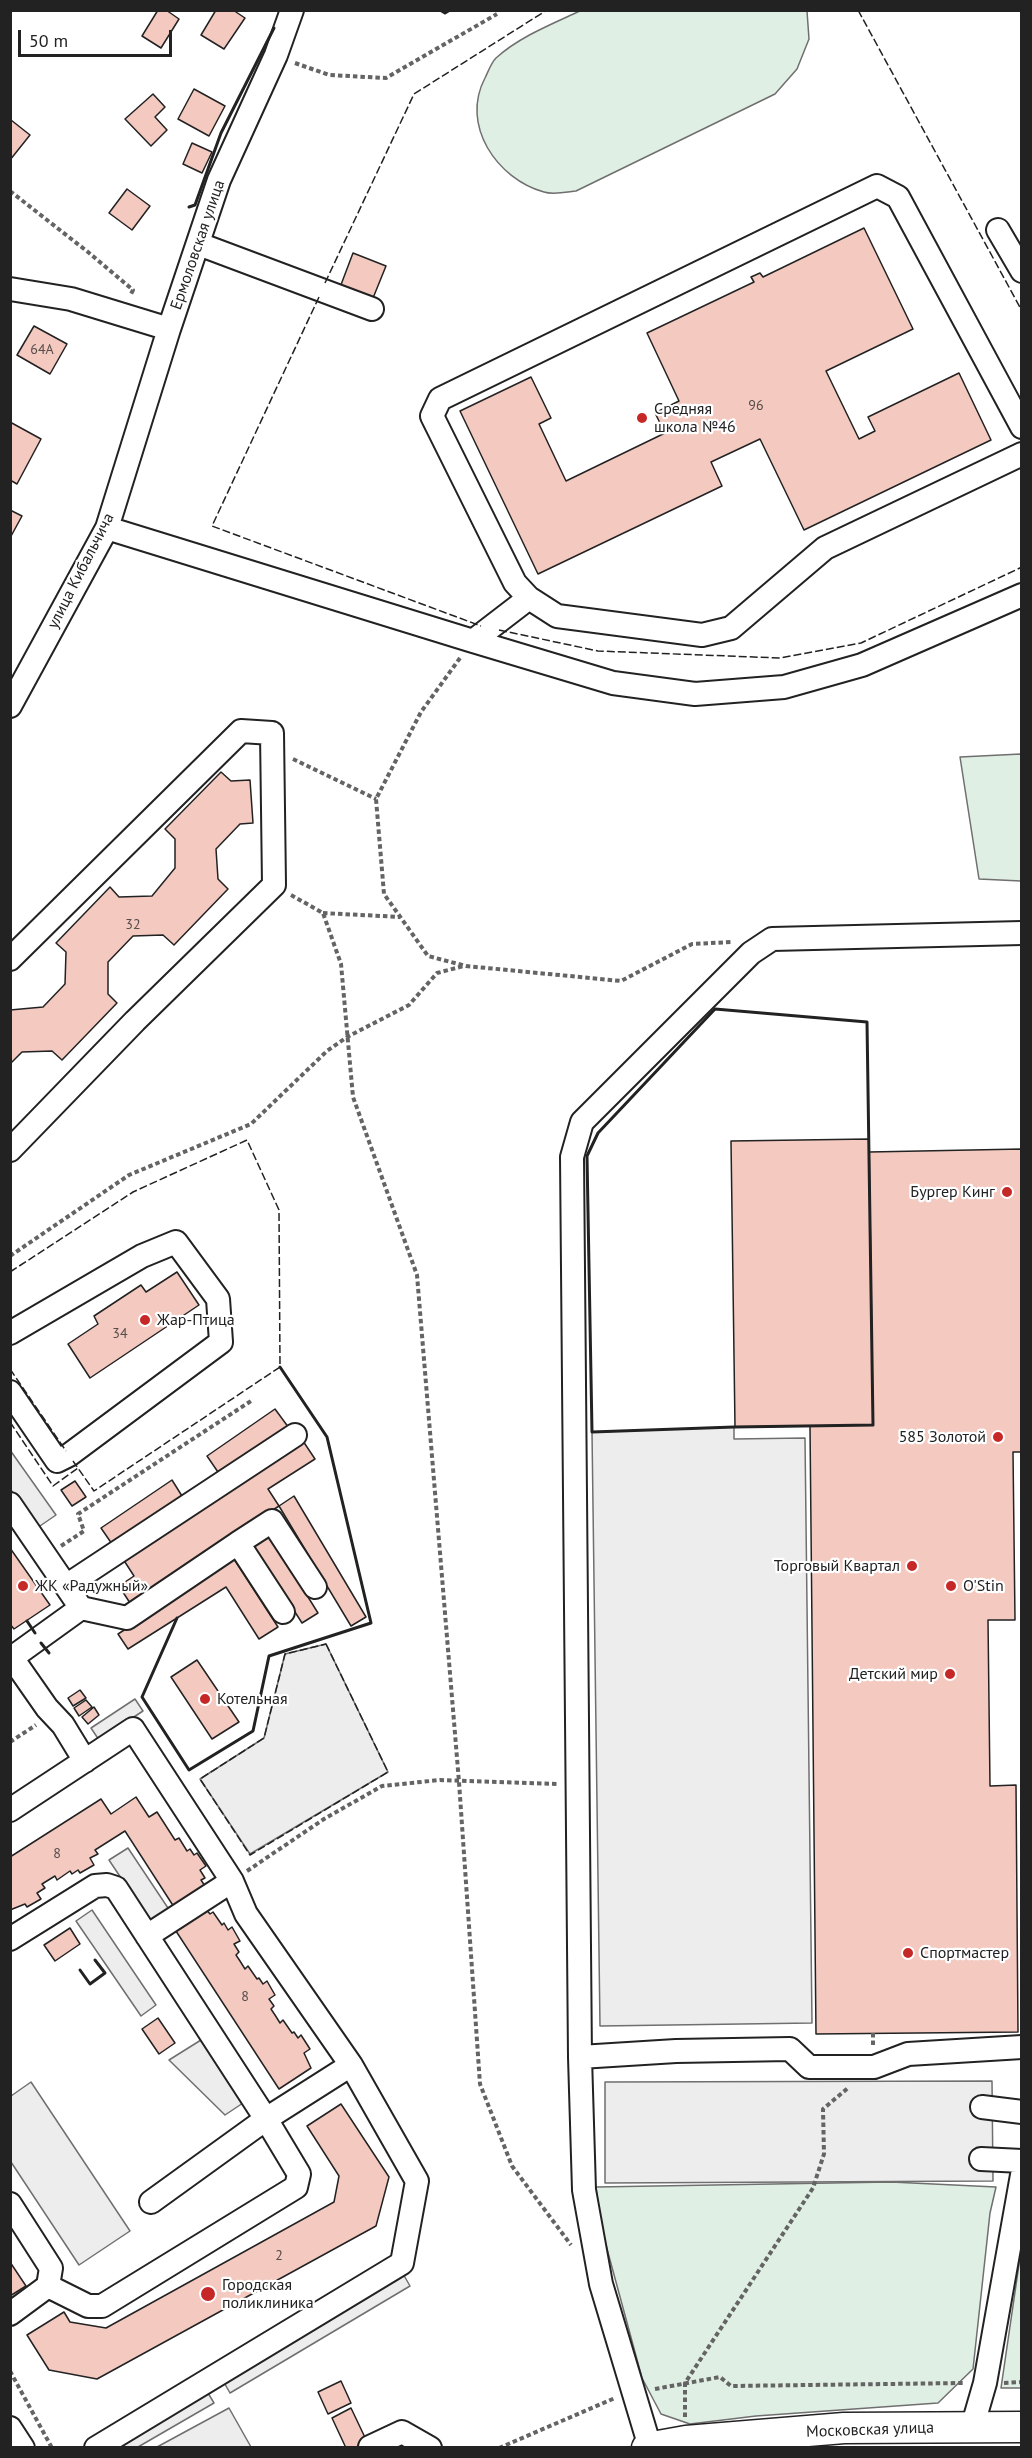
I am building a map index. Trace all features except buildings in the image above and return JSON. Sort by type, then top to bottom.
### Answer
[{"type":"main road","name":"Московская улица","points":[[649,2447],[686,2441],[844,2428],[1022,2427]]},
{"type":"street","name":"Ермоловская улица","points":[[10,289],[71,299],[170,328],[219,180],[276,55],[292,10]]},
{"type":"street","points":[[1022,427],[898,197],[878,186],[440,399],[432,416],[515,583],[529,598],[557,616],[702,634],[731,628],[825,548],[1022,454]]},
{"type":"street","points":[[998,230],[1022,271]]},
{"type":"street","points":[[204,246],[372,309]]},
{"type":"street","name":"улица Кибальчича","points":[[10,706],[106,528],[170,328]]},
{"type":"street","points":[[106,528],[613,683],[695,694],[784,687],[862,665],[1022,596]]},
{"type":"street","points":[[473,641],[529,598]]},
{"type":"street","points":[[10,959],[241,731],[272,733],[274,885],[135,1021],[10,1150]]},
{"type":"street","points":[[649,2447],[635,2393],[601,2284],[584,2190],[580,2056],[572,1157],[582,1122],[751,953],[772,939],[1022,933]]},
{"type":"street","points":[[10,1333],[142,1256],[176,1242],[218,1299],[221,1342],[69,1455],[57,1461],[10,1392]]},
{"type":"street","points":[[66,1586],[295,1435]]},
{"type":"street","points":[[10,1504],[81,1608],[127,1618],[272,1521],[315,1587]]},
{"type":"street","points":[[238,1543],[283,1612]]},
{"type":"street","points":[[81,1608],[12,1656],[47,1708],[63,1725],[85,1761]]},
{"type":"street","points":[[10,1810],[133,1729],[232,1881],[246,1914],[351,2065],[417,2181],[402,2264],[96,2448]]},
{"type":"street","points":[[147,1936],[232,1881]]},
{"type":"street","points":[[10,1939],[95,1886],[116,1887],[299,2174],[296,2187],[102,2306],[88,2306],[48,2286]]},
{"type":"street","points":[[580,2056],[790,2049],[809,2067],[874,2067],[908,2054],[1022,2047]]},
{"type":"street","points":[[151,2202],[266,2119],[351,2065]]},
{"type":"street","points":[[982,2107],[1022,2112]]},
{"type":"street","points":[[981,2159],[1022,2161]]},
{"type":"street","points":[[972,2428],[985,2383],[1022,2175]]},
{"type":"street","points":[[10,2204],[51,2268],[48,2286],[10,2314]]},
{"type":"street","points":[[10,2428],[22,2448]]},
{"type":"street","points":[[370,2446],[402,2432],[430,2448]]},
{"type":"path","points":[[276,55],[328,75],[386,78],[497,14]]},
{"type":"path","points":[[10,190],[133,290],[122,314]]},
{"type":"path","points":[[473,641],[421,712],[376,799],[384,894],[428,956],[466,966],[621,981],[692,944],[772,939]]},
{"type":"path","points":[[272,749],[376,799]]},
{"type":"path","points":[[274,885],[323,914],[401,917]]},
{"type":"path","points":[[323,914],[341,964],[353,1097],[417,1275],[459,1782],[480,2084],[512,2166],[573,2248]]},
{"type":"path","points":[[10,1256],[129,1175],[251,1124],[327,1051],[347,1037],[409,1005],[437,974],[466,966]]},
{"type":"path","points":[[84,1531],[78,1514],[251,1401]]},
{"type":"path","points":[[10,1742],[43,1721],[47,1708]]},
{"type":"path","points":[[232,1881],[324,1819],[382,1786],[440,1780],[578,1784]]},
{"type":"path","points":[[685,2383],[813,2188],[824,2154],[823,2109],[874,2067],[873,2034]]},
{"type":"path","points":[[10,2371],[52,2448]]},
{"type":"path","points":[[499,2448],[612,2399],[720,2377],[731,2386],[1022,2382]]},
{"type":"green space","points":[[580,11],[807,11],[809,39],[797,69],[775,94],[576,191],[548,193],[527,185],[498,163],[480,131],[477,114],[478,96],[488,70],[505,50],[525,37]]},
{"type":"green space","points":[[1021,754],[1021,881],[979,879],[960,757]]},
{"type":"green space","points":[[891,2182],[996,2187],[990,2213],[973,2369],[938,2403],[756,2416],[690,2424],[661,2414],[642,2378],[600,2223],[596,2187]]},
{"type":"green space","points":[[1021,2251],[1021,2388],[1001,2388]]},
{"type":"shaded area","points":[[734,1427],[734,1439],[805,1438],[812,2023],[600,2026],[592,1432]]},
{"type":"shaded area","points":[[10,1450],[56,1515],[37,1528],[11,1490]]},
{"type":"shaded area","points":[[326,1644],[388,1772],[250,1854],[200,1779],[264,1738],[285,1654]]},
{"type":"shaded area","points":[[135,1699],[143,1711],[99,1740],[91,1728]]},
{"type":"shaded area","points":[[128,1848],[170,1911],[151,1923],[109,1860]]},
{"type":"shaded area","points":[[92,1910],[156,2005],[141,2016],[76,1921]]},
{"type":"shaded area","points":[[201,2040],[243,2103],[225,2115],[169,2060]]},
{"type":"shaded area","points":[[992,2081],[993,2181],[605,2183],[605,2082]]},
{"type":"shaded area","points":[[31,2082],[130,2231],[79,2265],[11,2162],[11,2096]]},
{"type":"shaded area","points":[[402,2272],[410,2286],[230,2393],[222,2379]]},
{"type":"shaded area","points":[[205,2388],[214,2403],[138,2447],[104,2448]]},
{"type":"shaded area","points":[[229,2408],[251,2447],[157,2447]]},
{"type":"fence","points":[[325,283],[414,94],[547,10]]},
{"type":"fence","points":[[858,10],[1022,311]]},
{"type":"fence","points":[[319,297],[212,526],[481,626]]},
{"type":"fence","points":[[499,630],[598,651],[780,658],[861,643],[1022,567]]},
{"type":"fence","points":[[10,1272],[133,1192],[247,1140],[279,1210],[280,1367],[94,1491],[73,1461]]},
{"type":"fence","points":[[10,1369],[66,1451]]},
{"type":"fence","points":[[10,1422],[53,1486],[78,1468]]},
{"type":"fence","points":[[326,1644],[388,1772],[250,1855],[200,1779],[264,1738],[285,1654],[326,1644]]},
{"type":"wall","points":[[440,10],[445,13],[450,10]]},
{"type":"wall","points":[[189,207],[195,205],[221,133],[274,28]]},
{"type":"wall","points":[[715,1009],[867,1022],[873,1425],[592,1432],[587,1156],[598,1133],[715,1009]]},
{"type":"wall","points":[[177,1618],[142,1697],[189,1770],[253,1731],[269,1656],[371,1623],[327,1437],[280,1367]]},
{"type":"wall","points":[[27,1621],[35,1633]]},
{"type":"wall","points":[[41,1643],[49,1653]]},
{"type":"wall","points":[[80,1970],[90,1984],[105,1973],[95,1960]]},
{"type":"place","name":"Средняя школа №46","points":[[642,418]]},
{"type":"place","name":"Бургер Кинг","points":[[1007,1192]]},
{"type":"place","name":"Жар-Птица","points":[[145,1320]]},
{"type":"place","name":"585 Золотой","points":[[998,1437]]},
{"type":"place","name":"Торговый Квартал","points":[[912,1566]]},
{"type":"place","name":"ЖК «Радужный»","points":[[23,1586]]},
{"type":"place","name":"O'Stin","points":[[951,1586]]},
{"type":"place","name":"Детский мир","points":[[950,1674]]},
{"type":"place","name":"Котельная","points":[[205,1699]]},
{"type":"place","name":"Спортмастер","points":[[908,1953]]},
{"type":"place","name":"Городская поликлиника","points":[[208,2294]]}]
